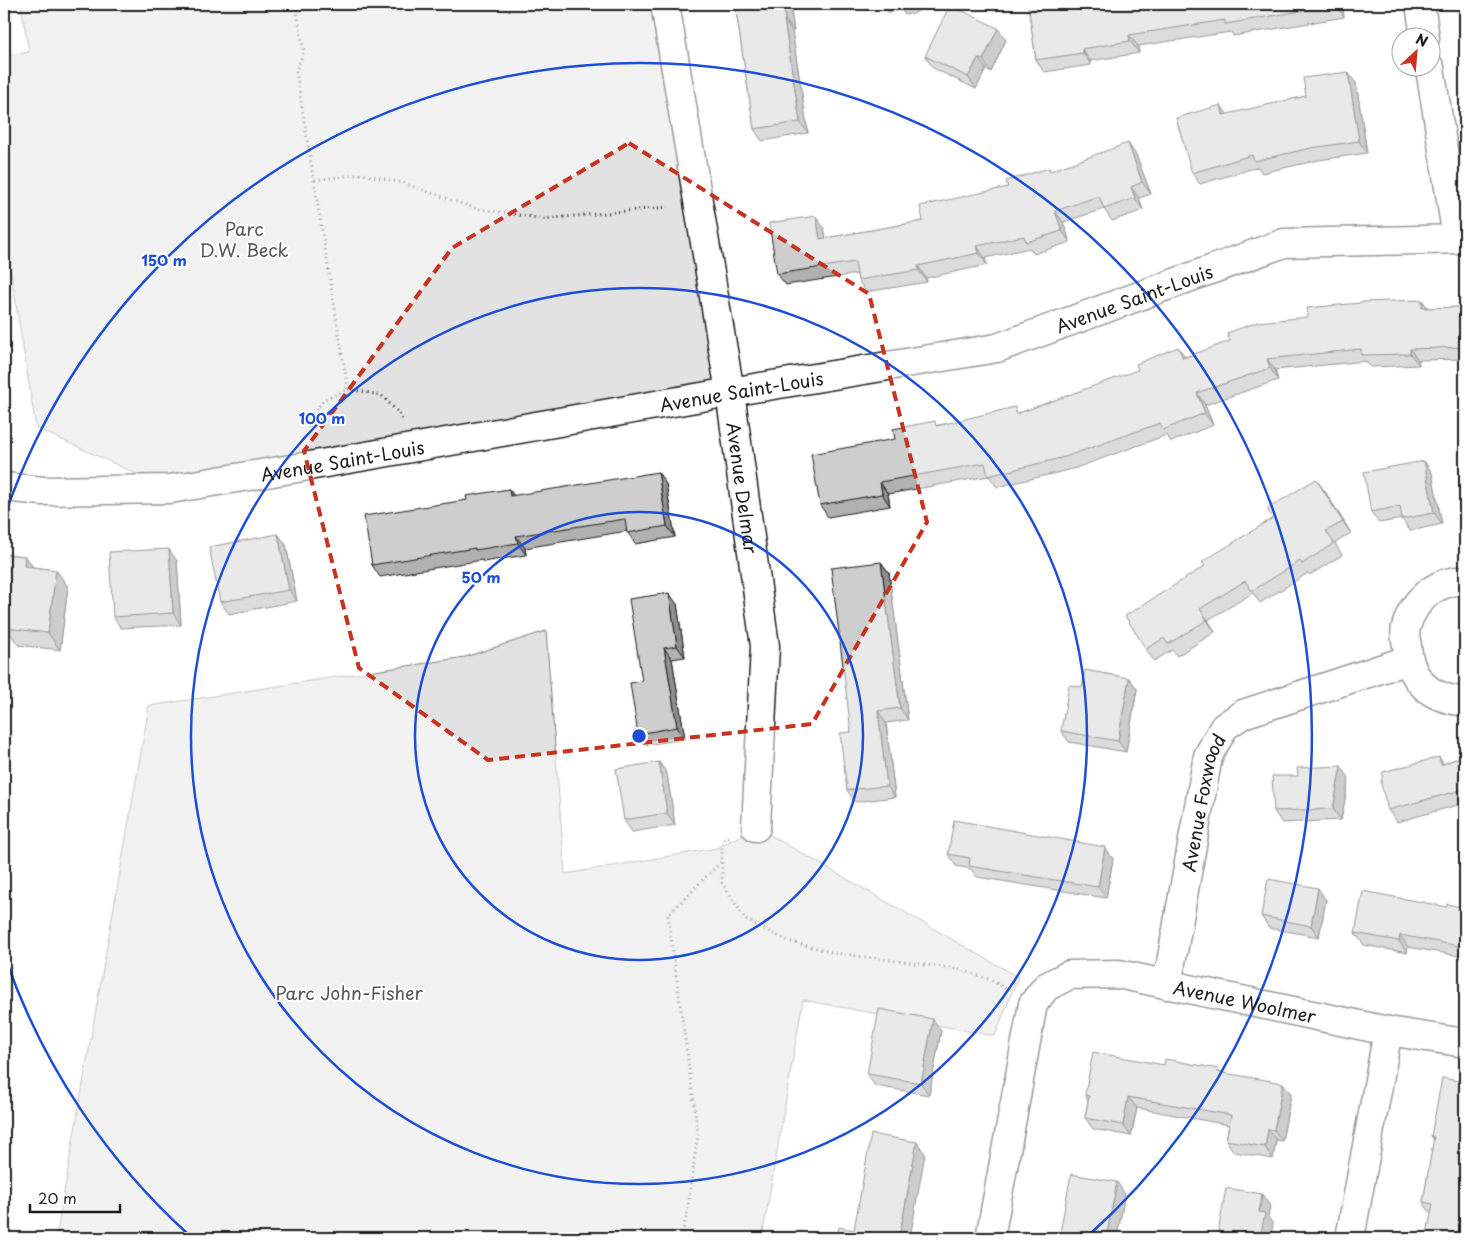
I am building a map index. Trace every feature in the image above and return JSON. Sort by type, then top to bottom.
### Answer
[{"type":"street","name":"Avenue Delmar","points":[[665,4],[730,392],[765,646],[756,827]]},
{"type":"street","points":[[1420,4],[1424,28]]},
{"type":"street","points":[[1432,78],[1461,238]]},
{"type":"street","name":"Avenue Saint-Louis","points":[[4,487],[42,491],[170,489],[730,392],[997,348],[1284,243],[1461,238]]},
{"type":"street","points":[[1465,581],[1441,585],[1424,596],[1412,611],[1405,630],[1408,660],[1411,669],[1423,685],[1440,696],[1465,702]]},
{"type":"street","name":"Avenue Foxwood","points":[[1167,985],[1208,756],[1224,727],[1243,714],[1408,660]]},
{"type":"street","name":"Avenue Woolmer","points":[[1033,1004],[1046,987],[1069,975],[1118,974],[1388,1031],[1465,1043]]},
{"type":"street","points":[[990,1238],[1033,1004]]},
{"type":"street","points":[[1350,1238],[1388,1031]]},
{"type":"path","points":[[296,4],[304,52],[296,71],[348,389]]},
{"type":"path","points":[[315,180],[362,174],[403,183],[474,208],[544,219],[668,207]]},
{"type":"path","points":[[310,445],[309,418],[325,399],[348,389],[381,395],[399,413],[403,420]]},
{"type":"path","points":[[756,827],[722,840],[722,883],[746,920],[788,941],[835,953],[960,969],[990,980],[1033,1004]]},
{"type":"path","points":[[681,1238],[687,1214],[698,1132],[668,915],[722,860]]},
{"type":"highlighted area","points":[[629,143],[869,294],[927,522],[812,724],[488,760],[359,668],[304,451],[452,248]]},
{"type":"green space","name":"Parc D.W. Beck","points":[[21,4],[665,4],[730,392],[170,489],[36,428],[4,229],[4,56],[29,52]]},
{"type":"green space","name":"Parc John-Fisher","points":[[546,631],[565,874],[717,848],[756,827],[1018,977],[995,1036],[803,1000],[762,1238],[56,1238],[149,706],[465,657]]},
{"type":"building","points":[[735,4],[783,4],[800,122],[754,129]]},
{"type":"building","points":[[1028,4],[1336,5],[1225,24],[1225,20],[1129,35],[1130,41],[1082,49],[1083,53],[1036,60]]},
{"type":"building","points":[[950,5],[998,28],[983,60],[978,58],[968,77],[925,56]]},
{"type":"building","points":[[1348,72],[1359,141],[1311,148],[1254,161],[1252,155],[1192,173],[1176,118],[1221,105],[1223,115],[1306,96],[1303,78]]},
{"type":"building","points":[[1128,143],[1142,182],[1131,187],[1135,198],[1104,209],[1099,196],[1055,211],[1062,231],[1026,242],[1024,236],[977,246],[979,253],[918,266],[919,270],[858,280],[855,262],[777,274],[769,223],[816,216],[820,239],[923,221],[920,206],[1008,187],[1006,181],[1049,168],[1050,171]]},
{"type":"building","points":[[1422,300],[1422,308],[1465,307],[1465,347],[1410,349],[1410,354],[1361,355],[1361,349],[1267,359],[1270,368],[1197,393],[1205,413],[1163,430],[1160,423],[1065,457],[988,476],[985,463],[880,482],[882,494],[820,505],[811,454],[895,439],[893,429],[935,421],[936,426],[1015,407],[1016,414],[1138,370],[1136,364],[1178,347],[1183,358],[1230,341],[1227,333],[1258,322],[1308,317],[1307,308],[1360,302]]},
{"type":"building","points":[[1424,461],[1434,513],[1402,519],[1400,506],[1371,512],[1364,472]]},
{"type":"building","points":[[658,472],[667,526],[627,533],[625,519],[516,536],[518,543],[372,565],[364,516],[467,500],[466,496],[509,489],[510,496]]},
{"type":"building","points":[[1316,479],[1343,522],[1326,531],[1334,543],[1302,564],[1300,561],[1252,591],[1245,581],[1200,609],[1207,620],[1168,644],[1164,638],[1146,649],[1125,616],[1205,566],[1202,562],[1273,518],[1267,509]]},
{"type":"building","points":[[278,534],[289,590],[220,602],[209,547]]},
{"type":"building","points":[[169,549],[173,613],[113,617],[109,552]]},
{"type":"building","points":[[4,554],[25,556],[24,566],[56,570],[48,633],[6,628],[8,611],[4,611]]},
{"type":"building","points":[[881,562],[900,708],[878,711],[887,786],[847,790],[840,733],[851,732],[831,568]]},
{"type":"building","points":[[669,593],[677,646],[664,648],[677,727],[638,734],[630,683],[642,681],[629,599]]},
{"type":"building","points":[[1085,670],[1129,678],[1118,741],[1061,731],[1069,685],[1082,687]]},
{"type":"building","points":[[1465,755],[1465,789],[1388,810],[1381,784],[1383,772],[1439,757],[1441,765]]},
{"type":"building","points":[[659,762],[667,813],[624,820],[616,769]]},
{"type":"building","points":[[1341,766],[1333,809],[1274,811],[1272,776],[1298,776],[1297,768]]},
{"type":"building","points":[[954,820],[1105,847],[1098,887],[969,866],[970,858],[948,854]]},
{"type":"building","points":[[1268,879],[1318,888],[1311,926],[1261,916]]},
{"type":"building","points":[[1363,891],[1447,907],[1447,904],[1465,908],[1465,947],[1400,935],[1399,941],[1355,933]]},
{"type":"building","points":[[879,1009],[933,1019],[921,1083],[867,1074]]},
{"type":"building","points":[[1093,1052],[1164,1065],[1165,1059],[1219,1069],[1218,1072],[1283,1083],[1274,1130],[1268,1129],[1265,1147],[1226,1140],[1231,1115],[1128,1097],[1123,1125],[1085,1118],[1089,1096],[1085,1095]]},
{"type":"building","points":[[1442,1078],[1465,1082],[1465,1238],[1426,1238],[1433,1204],[1423,1202],[1434,1137],[1431,1136]]},
{"type":"building","points":[[871,1134],[917,1142],[899,1238],[837,1238],[839,1227],[854,1230]]},
{"type":"building","points":[[1071,1174],[1117,1182],[1106,1238],[1059,1238]]},
{"type":"building","points":[[1226,1188],[1262,1194],[1259,1212],[1265,1213],[1260,1238],[1217,1238]]}]
